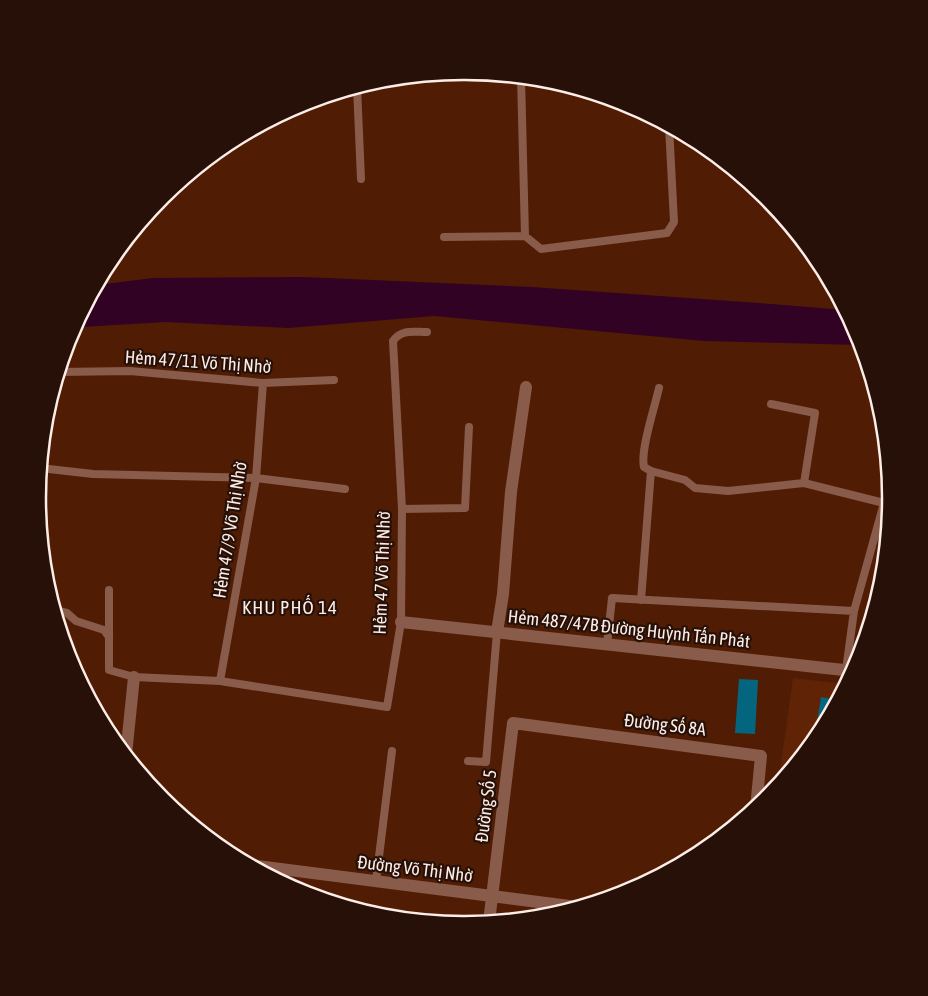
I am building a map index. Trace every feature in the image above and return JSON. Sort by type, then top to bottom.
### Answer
[{"type":"street","points":[[497,632],[503,594],[511,492],[526,387]]},
{"type":"street","name":"Hẻm 487/47B Đường Huỳnh Tấn Phát","points":[[401,622],[845,670]]},
{"type":"street","points":[[127,744],[134,677]]},
{"type":"street","name":"Đường Số 8A","points":[[513,723],[761,756],[757,795]]},
{"type":"street","name":"Đường Số 5","points":[[490,915],[513,723]]},
{"type":"street","name":"Đường Võ Thị Nhờ","points":[[269,867],[560,905]]},
{"type":"lane","points":[[520,84],[525,236]]},
{"type":"lane","points":[[357,94],[361,179]]},
{"type":"lane","points":[[444,237],[525,236],[541,249],[667,233],[674,222],[669,134]]},
{"type":"lane","name":"Hẻm 47 Võ Thị Nhờ","points":[[109,590],[109,670],[134,677],[220,681],[387,707],[401,622],[402,509],[393,341],[402,332],[427,332]]},
{"type":"lane","name":"Hẻm 47/11 Võ Thị Nhờ","points":[[66,372],[130,371],[263,383],[334,380]]},
{"type":"lane","name":"Hẻm 47/9 Võ Thị Nhờ","points":[[220,681],[256,478],[263,383]]},
{"type":"lane","points":[[659,388],[642,461],[644,467],[651,471],[685,480],[695,488],[728,491],[804,483],[882,502]]},
{"type":"lane","points":[[772,404],[815,413],[804,483]]},
{"type":"lane","points":[[402,509],[465,508],[469,427]]},
{"type":"lane","points":[[47,469],[93,474],[256,478],[345,489]]},
{"type":"lane","points":[[641,600],[651,471]]},
{"type":"lane","points":[[851,655],[854,611],[881,512]]},
{"type":"lane","points":[[607,644],[612,598],[854,611]]},
{"type":"lane","points":[[62,612],[67,613],[76,621],[104,630],[109,637]]},
{"type":"lane","points":[[468,761],[486,762],[497,632]]},
{"type":"lane","points":[[376,881],[392,751]]},
{"type":"shaded area","points":[[304,277],[532,287],[837,309],[853,345],[704,341],[434,316],[288,328],[166,322],[83,327],[105,284],[153,278]]},
{"type":"shaded area","points":[[793,678],[839,683],[811,730],[780,770]]},
{"type":"building","points":[[739,679],[758,680],[755,734],[735,733]]},
{"type":"building","points":[[821,697],[830,699],[826,707],[817,720]]},
{"type":"district","name":"KHU PHỐ 14","points":[[290,607]]}]
